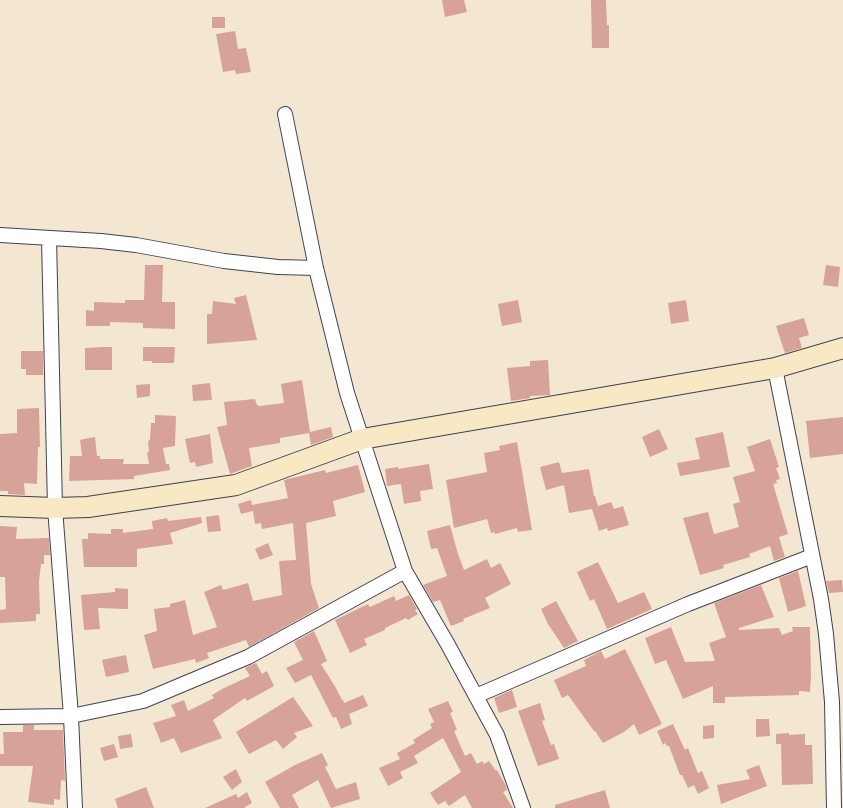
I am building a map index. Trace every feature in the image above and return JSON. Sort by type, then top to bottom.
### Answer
[{"type":"main road","points":[[0,506],[88,507],[236,486],[362,440],[775,368],[843,348]]},
{"type":"street","points":[[285,114],[316,268],[347,393],[406,571],[497,735],[523,808]]},
{"type":"street","points":[[0,235],[136,245],[224,261],[278,267],[316,268]]},
{"type":"street","points":[[49,238],[55,508],[71,716],[75,808]]},
{"type":"street","points":[[775,368],[826,634],[832,702],[834,808]]},
{"type":"street","points":[[476,696],[688,604],[812,556]]},
{"type":"street","points":[[0,717],[71,716],[144,701],[248,657],[406,571]]},
{"type":"building","points":[[442,0],[464,0],[467,12],[445,17]]},
{"type":"building","points":[[591,0],[606,0],[609,48],[592,48]]},
{"type":"building","points":[[212,17],[225,17],[225,28],[212,28]]},
{"type":"building","points":[[235,31],[238,49],[246,48],[251,72],[236,74],[235,70],[223,72],[216,34]]},
{"type":"building","points":[[145,265],[163,265],[162,302],[175,302],[175,329],[143,328],[143,323],[110,322],[110,326],[86,326],[86,310],[94,311],[94,302],[125,303],[125,300],[144,300]]},
{"type":"building","points":[[826,265],[840,267],[838,287],[823,285]]},
{"type":"building","points":[[246,295],[257,340],[207,344],[207,314],[212,314],[213,301],[236,304],[234,298]]},
{"type":"building","points":[[518,300],[522,322],[502,326],[498,304]]},
{"type":"building","points":[[686,300],[689,321],[671,324],[668,303]]},
{"type":"building","points":[[804,318],[809,335],[799,338],[802,348],[785,353],[776,326]]},
{"type":"building","points":[[112,347],[112,370],[85,370],[85,348]]},
{"type":"building","points":[[143,347],[175,347],[174,363],[143,361]]},
{"type":"building","points":[[21,351],[43,351],[43,375],[26,375],[26,369],[21,369]]},
{"type":"building","points":[[548,360],[550,395],[530,396],[530,398],[511,401],[507,368],[530,366],[530,361]]},
{"type":"building","points":[[302,380],[310,432],[331,427],[333,437],[311,445],[309,433],[280,438],[280,443],[249,448],[252,466],[230,474],[217,427],[227,425],[224,402],[255,399],[257,405],[260,406],[284,403],[281,384]]},
{"type":"building","points":[[210,383],[212,400],[193,401],[192,385]]},
{"type":"building","points":[[150,384],[150,396],[137,398],[136,385]]},
{"type":"building","points":[[39,408],[40,447],[38,447],[37,484],[24,483],[25,495],[8,494],[8,491],[0,491],[0,434],[17,433],[17,409]]},
{"type":"building","points":[[155,415],[176,416],[175,446],[163,448],[166,464],[169,464],[170,470],[134,476],[134,479],[69,481],[70,456],[82,456],[80,440],[84,439],[95,437],[97,456],[100,456],[100,459],[124,459],[123,464],[149,464],[148,441],[150,440],[151,423],[155,423]]},
{"type":"building","points":[[843,417],[843,454],[810,458],[806,421]]},
{"type":"building","points":[[659,429],[668,449],[650,457],[642,437]]},
{"type":"building","points":[[723,432],[730,467],[680,476],[677,463],[700,459],[695,438]]},
{"type":"building","points":[[210,434],[213,463],[196,467],[195,462],[190,463],[185,439]]},
{"type":"building","points":[[770,439],[779,467],[776,468],[780,479],[776,480],[777,483],[773,484],[788,534],[779,537],[785,557],[774,561],[770,546],[749,554],[750,557],[723,565],[724,568],[700,575],[683,518],[708,512],[714,534],[739,527],[733,504],[740,502],[733,477],[755,471],[747,447]]},
{"type":"building","points":[[517,442],[532,530],[518,532],[517,528],[495,534],[494,532],[491,533],[487,519],[454,528],[446,480],[487,472],[484,453],[500,450],[499,446]]},
{"type":"building","points":[[559,462],[562,473],[589,469],[594,496],[598,506],[611,502],[614,509],[623,506],[629,525],[608,531],[607,528],[599,531],[592,509],[569,513],[564,485],[546,490],[540,467]]},
{"type":"building","points":[[429,464],[433,489],[420,491],[421,501],[404,504],[401,484],[387,486],[385,469]]},
{"type":"building","points":[[358,465],[365,492],[333,501],[336,516],[306,523],[311,584],[319,608],[249,647],[246,640],[207,653],[209,658],[196,663],[195,659],[153,669],[144,635],[157,631],[154,609],[170,607],[170,604],[185,600],[193,635],[217,627],[204,592],[221,585],[223,590],[248,583],[253,601],[282,595],[279,561],[296,560],[293,523],[262,529],[261,523],[255,524],[253,511],[241,514],[238,504],[251,500],[252,505],[288,498],[284,480],[325,470],[326,473]]},
{"type":"building","points":[[219,515],[221,531],[208,532],[206,517]]},
{"type":"building","points":[[201,517],[202,523],[170,533],[173,544],[137,549],[137,567],[84,567],[82,539],[88,539],[88,533],[111,534],[111,529],[123,529],[123,533],[153,529],[152,521],[167,518],[168,521]]},
{"type":"building","points":[[450,525],[464,570],[487,559],[491,568],[500,563],[511,584],[485,598],[490,608],[451,626],[440,600],[433,602],[423,585],[447,576],[437,548],[431,549],[427,531]]},
{"type":"building","points":[[0,526],[17,527],[16,539],[49,538],[50,555],[44,555],[44,564],[41,564],[39,581],[40,614],[36,614],[36,621],[0,623],[0,610],[6,609],[5,577],[0,577]]},
{"type":"building","points":[[268,543],[273,555],[260,560],[255,549]]},
{"type":"building","points":[[598,562],[618,603],[644,592],[652,609],[607,629],[594,599],[590,601],[577,572]]},
{"type":"building","points":[[798,571],[806,606],[788,612],[779,578]]},
{"type":"building","points":[[842,580],[843,592],[829,593],[826,581]]},
{"type":"building","points":[[761,585],[774,617],[739,628],[739,630],[779,628],[782,635],[793,631],[792,627],[810,627],[810,692],[799,691],[799,695],[725,697],[725,703],[713,703],[713,686],[683,699],[666,660],[655,664],[645,638],[671,627],[685,662],[715,661],[709,643],[726,637],[714,603]]},
{"type":"building","points":[[115,588],[128,589],[128,609],[98,608],[100,629],[84,630],[81,595],[115,592]]},
{"type":"building","points":[[409,595],[418,614],[364,639],[367,645],[350,653],[335,620],[368,604],[370,607],[394,596],[396,601]]},
{"type":"building","points":[[556,601],[578,641],[564,648],[548,624],[541,609]]},
{"type":"building","points":[[314,631],[327,661],[321,664],[344,703],[363,695],[368,706],[349,714],[352,724],[341,729],[336,717],[333,718],[311,675],[295,683],[286,668],[303,660],[294,642]]},
{"type":"building","points":[[625,649],[662,724],[639,735],[634,724],[624,732],[603,743],[568,695],[562,698],[554,680],[586,666],[584,660],[601,651],[605,659]]},
{"type":"building","points":[[126,655],[129,672],[106,677],[102,660]]},
{"type":"building","points":[[256,663],[262,674],[267,671],[274,686],[247,701],[245,698],[213,720],[222,738],[181,753],[174,738],[161,743],[153,723],[176,716],[171,705],[184,700],[188,711],[214,698],[212,695],[224,688],[250,676],[245,668]]},
{"type":"building","points":[[512,690],[517,707],[499,713],[494,698]]},
{"type":"building","points":[[293,697],[313,726],[294,733],[297,737],[283,749],[276,740],[249,754],[236,732]]},
{"type":"building","points":[[448,701],[453,712],[450,713],[457,730],[454,731],[465,756],[471,753],[477,764],[482,761],[484,764],[489,761],[497,770],[506,786],[507,790],[503,792],[513,808],[472,808],[465,795],[449,806],[445,801],[438,805],[430,793],[461,772],[443,738],[414,756],[418,763],[400,772],[403,778],[388,786],[379,768],[400,759],[397,753],[415,743],[413,740],[432,728],[430,724],[434,722],[428,709]]},
{"type":"building","points":[[540,703],[545,720],[542,721],[551,745],[554,744],[559,759],[538,766],[518,711]]},
{"type":"building","points":[[756,719],[769,719],[770,736],[756,737]]},
{"type":"building","points":[[673,724],[685,750],[688,748],[698,773],[702,771],[709,788],[698,794],[694,785],[688,788],[682,775],[680,775],[669,746],[665,743],[663,745],[657,731]]},
{"type":"building","points":[[23,725],[34,725],[34,730],[63,730],[65,781],[61,780],[60,800],[54,799],[54,805],[28,802],[33,766],[0,766],[0,754],[4,754],[3,732],[23,732]]},
{"type":"building","points":[[714,725],[714,738],[703,739],[703,726]]},
{"type":"building","points":[[789,733],[789,735],[805,734],[805,745],[812,745],[813,784],[782,785],[781,744],[776,744],[776,734]]},
{"type":"building","points":[[131,734],[133,747],[120,749],[118,736]]},
{"type":"building","points":[[114,744],[118,757],[104,761],[100,748]]},
{"type":"building","points":[[322,753],[328,765],[325,767],[336,789],[356,782],[360,799],[331,808],[318,780],[292,795],[299,808],[280,808],[265,782],[295,765]]},
{"type":"building","points":[[759,765],[767,786],[721,804],[717,785],[750,779],[746,770]]},
{"type":"building","points":[[236,769],[242,782],[232,790],[223,777]]},
{"type":"building","points":[[146,787],[154,808],[118,808],[115,799]]},
{"type":"building","points":[[605,790],[610,808],[555,808],[555,805]]},
{"type":"building","points":[[247,792],[252,803],[245,808],[205,808],[236,794],[238,798]]}]
